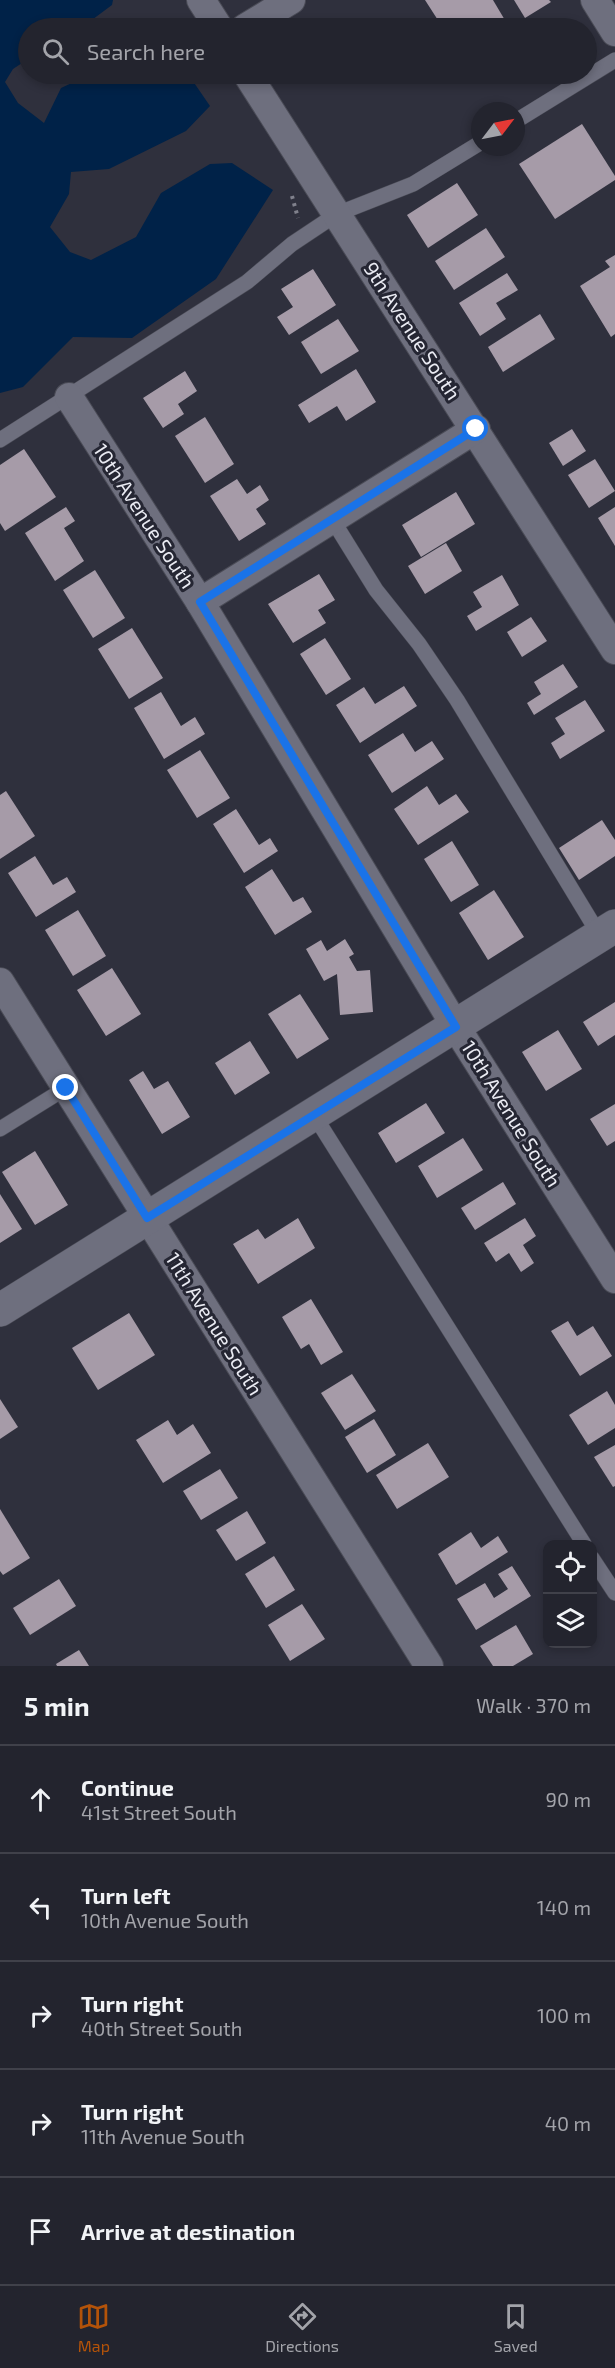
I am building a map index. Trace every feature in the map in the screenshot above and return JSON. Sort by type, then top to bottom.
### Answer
[{"type":"street","points":[[201,0],[213,18]]},
{"type":"street","points":[[261,18],[291,0]]},
{"type":"street","points":[[595,0],[615,32]]},
{"type":"street","name":"9th Avenue South","points":[[253,84],[476,429],[615,650]]},
{"type":"street","name":"10th Avenue South","points":[[69,397],[200,602],[456,1027],[615,1279]]},
{"type":"street","points":[[200,602],[476,429]]},
{"type":"street","points":[[0,1310],[607,931]]},
{"type":"street","name":"11th Avenue South","points":[[0,982],[429,1666]]},
{"type":"lane","points":[[597,71],[615,60]]},
{"type":"lane","points":[[525,115],[576,84]]},
{"type":"lane","points":[[0,440],[247,282],[279,253],[337,214],[413,184],[471,149]]},
{"type":"lane","points":[[332,519],[376,590],[419,644],[457,700],[607,931]]},
{"type":"lane","points":[[0,1130],[66,1088]]},
{"type":"lane","points":[[314,1115],[581,1540]]},
{"type":"lane","points":[[597,1566],[615,1593]]},
{"type":"water","points":[[0,0],[113,0],[112,5],[94,18],[18,18],[18,66],[13,69],[5,82],[18,103],[44,123],[61,88],[70,84],[195,84],[210,106],[186,131],[109,169],[71,172],[69,194],[50,227],[70,252],[91,260],[136,237],[161,193],[210,164],[232,163],[273,190],[216,279],[132,338],[73,337],[23,387],[0,393]]},
{"type":"building","points":[[425,0],[493,0],[504,18],[437,18]]},
{"type":"building","points":[[514,0],[549,0],[551,2],[525,18]]},
{"type":"building","points":[[582,124],[615,176],[615,180],[555,219],[519,164]]},
{"type":"building","points":[[457,183],[478,215],[428,248],[407,215]]},
{"type":"building","points":[[486,228],[505,257],[454,290],[435,261]]},
{"type":"building","points":[[615,255],[615,334],[611,337],[580,286],[610,267],[605,261]]},
{"type":"building","points":[[313,269],[336,305],[289,335],[277,317],[293,307],[281,289]]},
{"type":"building","points":[[507,273],[518,290],[496,303],[506,319],[480,336],[459,303]]},
{"type":"building","points":[[540,314],[555,339],[503,372],[488,347]]},
{"type":"building","points":[[338,319],[359,351],[321,374],[301,342]]},
{"type":"building","points":[[356,369],[376,402],[346,421],[337,406],[309,423],[298,405]]},
{"type":"building","points":[[185,371],[197,391],[178,404],[184,414],[163,428],[143,398]]},
{"type":"building","points":[[205,417],[234,464],[205,483],[175,436]]},
{"type":"building","points":[[572,429],[586,451],[563,466],[549,443]]},
{"type":"building","points":[[24,449],[56,497],[5,531],[0,523],[0,465]]},
{"type":"building","points":[[595,459],[615,491],[589,508],[568,475]]},
{"type":"building","points":[[237,479],[247,494],[260,485],[269,500],[256,509],[266,524],[239,541],[210,496]]},
{"type":"building","points":[[456,492],[475,524],[421,557],[402,525]]},
{"type":"building","points":[[66,507],[75,521],[64,528],[84,561],[55,581],[25,533]]},
{"type":"building","points":[[615,507],[615,546],[598,518]]},
{"type":"building","points":[[446,543],[462,571],[425,594],[408,566]]},
{"type":"building","points":[[95,570],[125,618],[93,638],[63,590]]},
{"type":"building","points":[[319,574],[335,600],[318,610],[326,623],[293,643],[268,604]]},
{"type":"building","points":[[502,575],[519,605],[476,631],[467,616],[482,607],[473,592]]},
{"type":"building","points":[[531,617],[547,641],[522,657],[507,632]]},
{"type":"building","points":[[132,628],[163,678],[129,699],[98,649]]},
{"type":"building","points":[[325,638],[351,679],[326,695],[300,654]]},
{"type":"building","points":[[563,664],[578,687],[534,715],[527,703],[541,694],[534,682]]},
{"type":"building","points":[[404,686],[417,706],[360,743],[336,705],[364,687],[375,704]]},
{"type":"building","points":[[161,692],[181,726],[195,717],[205,734],[164,759],[134,708]]},
{"type":"building","points":[[585,700],[605,731],[560,759],[551,743],[565,734],[555,718]]},
{"type":"building","points":[[403,733],[415,752],[432,741],[444,759],[392,793],[368,755]]},
{"type":"building","points":[[200,750],[230,798],[197,818],[167,770]]},
{"type":"building","points":[[427,786],[439,805],[456,794],[469,812],[418,845],[394,809]]},
{"type":"building","points":[[6,791],[35,836],[0,859],[0,795]]},
{"type":"building","points":[[236,809],[259,845],[270,838],[278,851],[244,873],[213,824]]},
{"type":"building","points":[[602,820],[615,840],[615,856],[579,880],[559,848]]},
{"type":"building","points":[[452,841],[479,885],[451,902],[424,859]]},
{"type":"building","points":[[35,856],[53,885],[67,877],[76,892],[36,917],[8,873]]},
{"type":"building","points":[[272,869],[293,902],[303,897],[312,912],[275,935],[245,887]]},
{"type":"building","points":[[494,890],[524,937],[488,960],[459,913]]},
{"type":"building","points":[[78,910],[106,956],[73,976],[45,930]]},
{"type":"building","points":[[345,939],[354,954],[349,957],[357,971],[370,970],[373,1012],[340,1015],[337,974],[324,981],[306,949],[321,940],[327,951]]},
{"type":"building","points":[[112,968],[141,1014],[106,1036],[77,990]]},
{"type":"building","points":[[300,994],[329,1039],[297,1059],[268,1014]]},
{"type":"building","points":[[615,1002],[615,1035],[598,1046],[583,1022]]},
{"type":"building","points":[[558,1030],[582,1069],[546,1091],[522,1052]]},
{"type":"building","points":[[250,1041],[270,1073],[235,1095],[215,1063]]},
{"type":"building","points":[[143,1071],[154,1089],[168,1081],[190,1117],[162,1134],[129,1080]]},
{"type":"building","points":[[426,1103],[445,1133],[396,1163],[378,1133]]},
{"type":"building","points":[[615,1104],[615,1141],[607,1146],[590,1119]]},
{"type":"building","points":[[463,1138],[483,1170],[437,1198],[418,1166]]},
{"type":"building","points":[[35,1151],[68,1205],[35,1225],[2,1172]]},
{"type":"building","points":[[503,1182],[516,1204],[475,1230],[461,1208]]},
{"type":"building","points":[[0,1194],[22,1229],[0,1243]]},
{"type":"building","points":[[298,1218],[315,1248],[258,1284],[233,1244],[258,1229],[265,1239]]},
{"type":"building","points":[[525,1218],[536,1236],[523,1245],[534,1263],[521,1272],[509,1253],[496,1262],[484,1243]]},
{"type":"building","points":[[311,1299],[343,1352],[321,1365],[309,1344],[301,1349],[282,1317]]},
{"type":"building","points":[[129,1313],[155,1355],[98,1390],[72,1348]]},
{"type":"building","points":[[568,1321],[577,1336],[593,1326],[612,1356],[580,1376],[551,1331]]},
{"type":"building","points":[[352,1374],[376,1411],[345,1430],[321,1393]]},
{"type":"building","points":[[607,1391],[615,1405],[615,1428],[588,1445],[569,1415]]},
{"type":"building","points":[[0,1399],[18,1427],[0,1439]]},
{"type":"building","points":[[374,1419],[396,1455],[367,1473],[345,1437]]},
{"type":"building","points":[[168,1420],[177,1435],[193,1424],[211,1453],[163,1483],[136,1440]]},
{"type":"building","points":[[428,1443],[449,1477],[397,1509],[376,1475]]},
{"type":"building","points":[[615,1445],[615,1486],[613,1487],[594,1457]]},
{"type":"building","points":[[220,1469],[238,1498],[201,1520],[183,1491]]},
{"type":"building","points":[[0,1509],[30,1558],[3,1575],[0,1571]]},
{"type":"building","points":[[247,1511],[266,1543],[236,1561],[216,1530]]},
{"type":"building","points":[[471,1532],[481,1548],[498,1536],[508,1552],[456,1585],[438,1554]]},
{"type":"building","points":[[274,1556],[295,1590],[266,1608],[245,1574]]},
{"type":"building","points":[[512,1566],[531,1596],[476,1630],[457,1599],[485,1583],[494,1598],[508,1589],[498,1574]]},
{"type":"building","points":[[59,1579],[76,1606],[30,1635],[13,1608]]},
{"type":"building","points":[[302,1604],[325,1639],[290,1661],[268,1625]]},
{"type":"building","points":[[516,1625],[533,1654],[513,1666],[493,1666],[480,1646]]},
{"type":"building","points":[[79,1650],[89,1666],[57,1666],[56,1664]]},
{"type":"route","points":[[66,1088],[147,1218],[456,1027],[200,602],[476,429]]}]
